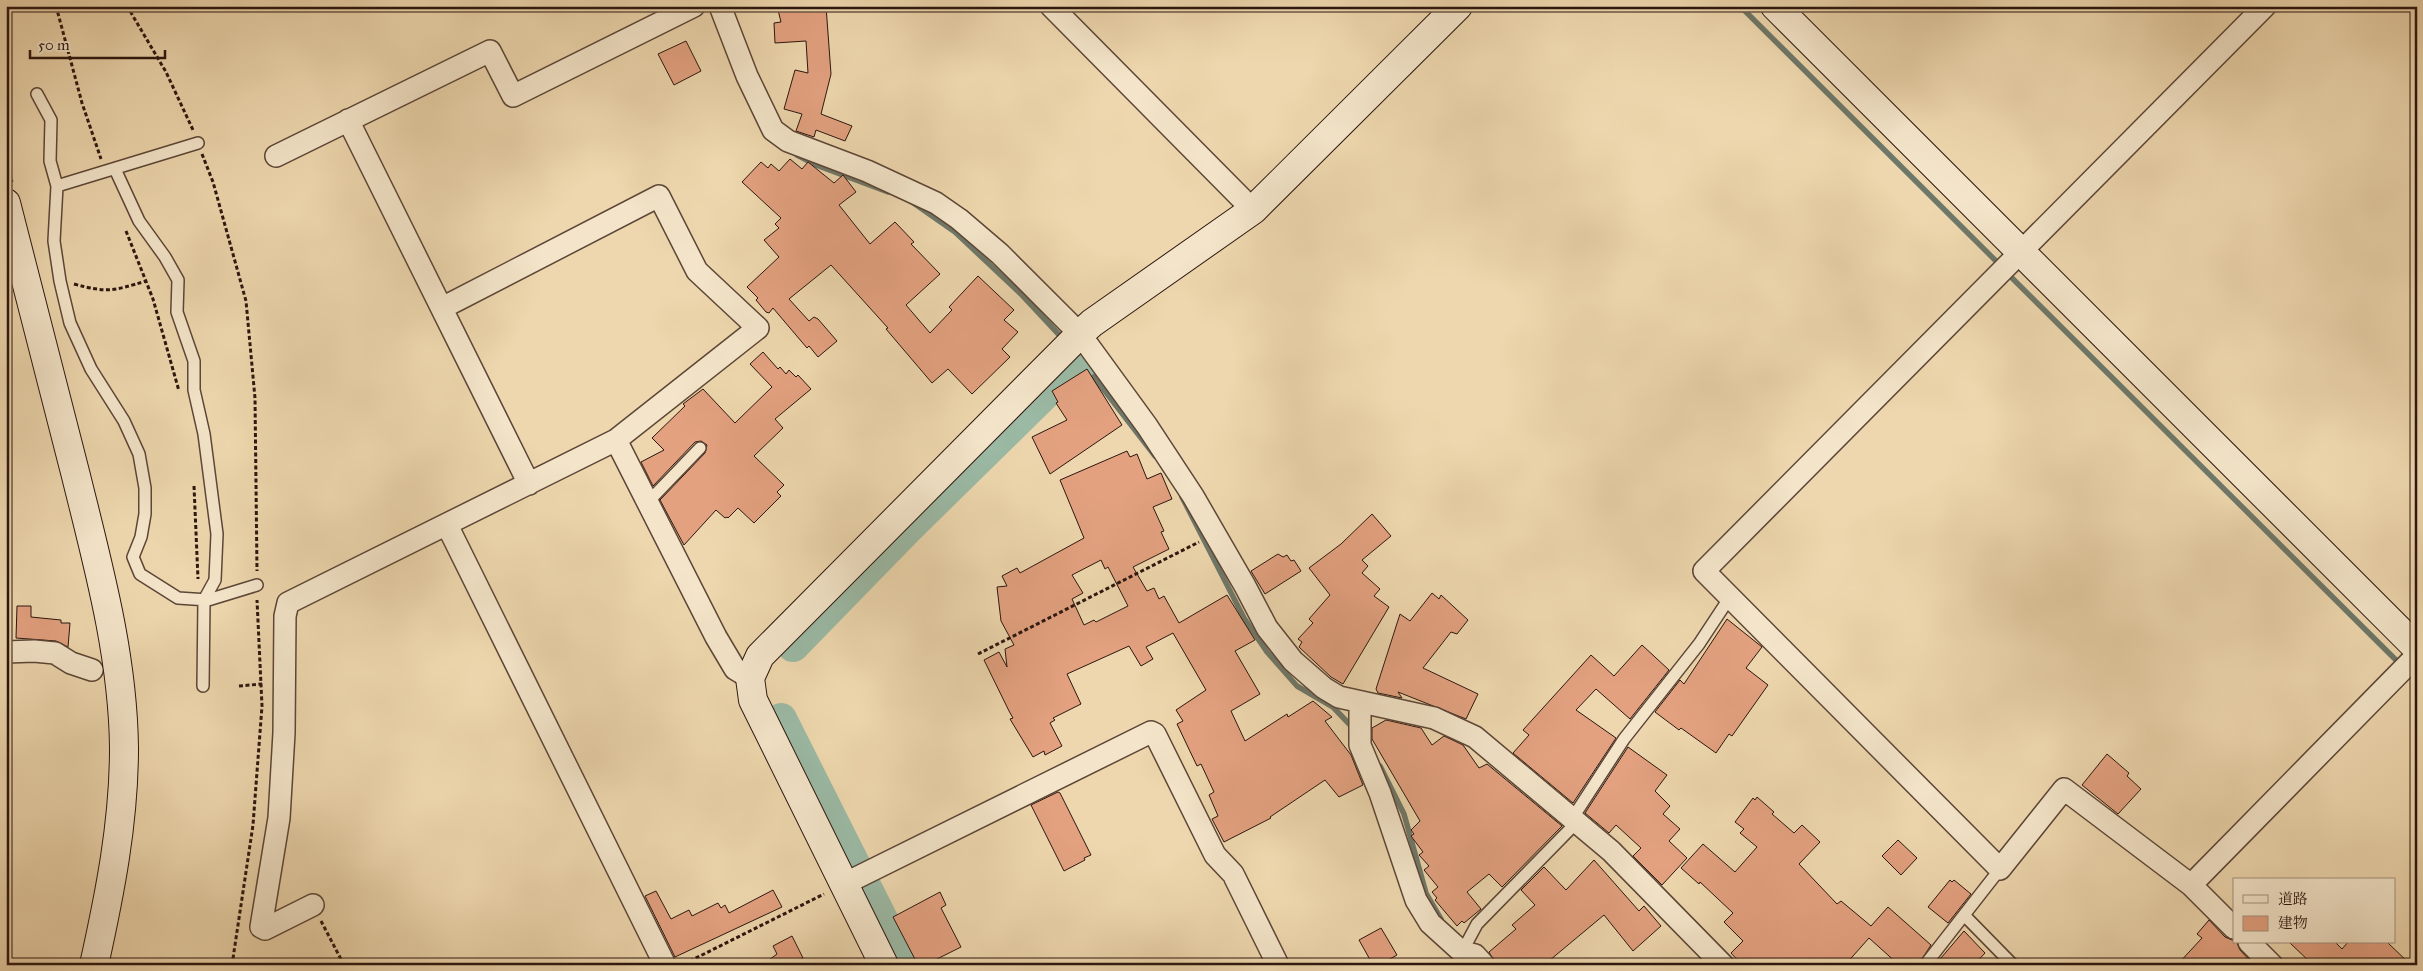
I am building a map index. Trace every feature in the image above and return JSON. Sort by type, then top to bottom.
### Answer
[{"type":"street","points":[[276,156],[490,51],[513,96],[694,6]]},
{"type":"street","points":[[720,6],[747,76],[773,130],[788,141],[867,170],[936,203],[960,219],[1000,254],[1080,334],[1147,426],[1215,535],[1267,628],[1293,661],[1339,697],[1434,718],[1475,737],[1611,851],[1723,965]]},
{"type":"street","points":[[1051,6],[1253,210]]},
{"type":"street","points":[[884,965],[754,700],[750,678],[760,656],[1080,334],[1092,323],[1253,210],[1458,6]]},
{"type":"street","points":[[1775,6],[2008,264],[2410,660],[2191,885]]},
{"type":"street","points":[[2233,927],[2191,885],[2064,789],[2000,869],[1704,571],[2265,6]]},
{"type":"street","points":[[348,120],[530,484]]},
{"type":"street","points":[[313,905],[265,929],[261,927],[279,818],[284,733],[284,616],[288,603],[616,440],[758,328],[697,271],[659,196],[442,308]]},
{"type":"street","points":[[6,203],[102,582],[121,688],[124,748],[121,818],[111,889],[94,965]]},
{"type":"street","points":[[616,440],[734,669],[750,678]]},
{"type":"street","points":[[447,525],[665,965]]},
{"type":"street","points":[[6,652],[34,651],[55,653],[71,663],[92,670]]},
{"type":"street","points":[[1360,702],[1360,745],[1380,793],[1416,900],[1430,923],[1457,958],[1475,955],[1484,965]]},
{"type":"street","points":[[844,884],[1151,732],[1155,734],[1215,855],[1233,874],[1278,965]]},
{"type":"street","points":[[2251,944],[2272,965]]},
{"type":"lane","points":[[37,94],[51,120],[50,162],[56,186],[54,241],[60,281],[70,323],[90,369],[124,421],[139,454],[145,488],[145,514],[141,536],[133,557],[140,574],[178,598],[202,600],[257,584]]},
{"type":"lane","points":[[56,186],[198,143]]},
{"type":"lane","points":[[110,170],[139,221],[165,257],[178,280],[176,312],[194,361],[194,390],[204,434],[217,534],[215,580],[202,600],[203,686]]},
{"type":"lane","points":[[649,501],[700,448]]},
{"type":"lane","points":[[1457,958],[1477,924],[1574,821],[1624,739],[1699,644],[1730,597]]},
{"type":"lane","points":[[1925,965],[2000,869]]},
{"type":"lane","points":[[1964,915],[2013,965]]},
{"type":"path","points":[[56,6],[82,104],[110,170]]},
{"type":"path","points":[[128,6],[166,72],[198,143],[213,182],[246,301],[255,398],[257,584],[262,684],[253,824],[232,965]]},
{"type":"path","points":[[125,226],[146,281],[181,401]]},
{"type":"path","points":[[60,281],[101,291],[119,289],[146,281]]},
{"type":"path","points":[[193,477],[202,600]]},
{"type":"path","points":[[978,654],[1155,562],[1215,535]]},
{"type":"path","points":[[239,686],[262,684]]},
{"type":"path","points":[[684,965],[844,884]]},
{"type":"path","points":[[313,905],[344,965]]},
{"type":"building","points":[[777,6],[826,6],[831,74],[821,114],[852,126],[845,141],[816,130],[814,137],[796,131],[802,114],[784,109],[795,70],[808,73],[806,41],[775,43],[774,23],[781,22]]},
{"type":"building","points":[[686,41],[701,71],[674,85],[658,54]]},
{"type":"building","points":[[790,159],[802,169],[808,162],[834,183],[843,175],[856,192],[839,205],[870,244],[895,222],[914,242],[911,244],[940,274],[906,305],[930,333],[952,310],[949,307],[978,276],[1014,310],[1004,320],[1018,332],[1002,349],[1010,357],[972,394],[948,369],[932,383],[886,329],[888,328],[831,265],[789,299],[809,321],[814,317],[818,319],[837,341],[818,357],[809,346],[807,348],[773,308],[769,313],[766,312],[756,300],[758,298],[747,287],[779,257],[764,240],[779,228],[775,224],[781,218],[742,182],[761,162],[768,168],[771,164],[779,171]]},
{"type":"building","points":[[763,352],[778,369],[780,367],[786,374],[789,370],[796,377],[798,375],[811,389],[775,419],[783,428],[754,456],[784,485],[777,492],[781,496],[754,523],[738,508],[728,518],[725,518],[716,510],[684,545],[660,500],[705,453],[707,445],[701,441],[695,442],[653,486],[641,462],[664,450],[652,438],[685,406],[683,404],[703,389],[735,423],[772,387],[750,364]]},
{"type":"building","points":[[1087,369],[1122,425],[1050,474],[1032,437],[1067,420],[1056,403],[1058,402],[1052,391]]},
{"type":"building","points":[[1127,451],[1130,457],[1137,454],[1147,479],[1161,473],[1172,499],[1153,507],[1164,531],[1161,532],[1169,549],[1133,567],[1147,591],[1154,588],[1159,599],[1164,596],[1179,623],[1227,595],[1255,640],[1235,651],[1260,694],[1231,711],[1245,741],[1287,714],[1288,717],[1313,701],[1332,717],[1325,721],[1351,755],[1363,785],[1339,797],[1325,780],[1271,818],[1224,842],[1212,819],[1218,816],[1209,795],[1214,792],[1201,764],[1197,766],[1177,724],[1183,721],[1176,710],[1206,690],[1173,633],[1146,647],[1153,659],[1141,666],[1129,646],[1067,674],[1081,704],[1053,718],[1055,720],[1050,723],[1062,746],[1045,755],[1044,751],[1033,757],[1010,719],[1013,718],[984,660],[999,652],[1007,667],[1005,649],[1014,645],[1001,621],[997,587],[1007,586],[1002,576],[1017,568],[1020,573],[1084,538],[1060,480]],"holes":[[[1101,560],[1105,569],[1108,567],[1128,606],[1096,622],[1094,620],[1084,625],[1072,599],[1083,593],[1072,575]]]},
{"type":"building","points":[[1372,514],[1391,536],[1362,560],[1368,566],[1362,573],[1380,589],[1374,596],[1389,607],[1343,684],[1331,677],[1299,647],[1302,642],[1298,639],[1313,623],[1309,619],[1330,595],[1309,568],[1341,544]]},
{"type":"building","points":[[1278,554],[1283,557],[1287,555],[1291,561],[1294,560],[1301,571],[1265,594],[1251,571]]},
{"type":"building","points":[[1432,593],[1439,599],[1441,595],[1468,620],[1457,634],[1451,632],[1423,668],[1478,694],[1466,719],[1398,692],[1402,698],[1378,693],[1376,689],[1400,614],[1410,621]]},
{"type":"building","points":[[17,606],[31,606],[31,617],[61,620],[61,623],[70,623],[68,647],[56,641],[16,638]]},
{"type":"building","points":[[1727,619],[1762,647],[1746,668],[1768,685],[1732,736],[1729,734],[1716,753],[1681,728],[1679,730],[1655,712],[1680,680],[1684,684]]},
{"type":"building","points":[[1642,645],[1669,670],[1630,719],[1596,689],[1576,710],[1616,738],[1573,803],[1513,753],[1529,735],[1523,730],[1591,655],[1614,676]]},
{"type":"building","points":[[1386,720],[1421,728],[1432,745],[1444,736],[1463,745],[1479,768],[1487,764],[1562,826],[1502,887],[1489,874],[1467,892],[1481,909],[1464,923],[1462,921],[1457,926],[1435,900],[1437,898],[1432,892],[1438,887],[1424,870],[1429,866],[1419,855],[1423,852],[1411,836],[1414,834],[1411,830],[1420,821],[1372,739],[1372,728]]},
{"type":"building","points":[[1628,747],[1667,775],[1655,791],[1670,806],[1663,814],[1680,829],[1669,841],[1687,858],[1662,885],[1633,856],[1641,848],[1616,825],[1609,833],[1585,813]]},
{"type":"building","points":[[2107,754],[2129,773],[2127,776],[2141,789],[2118,814],[2082,785]]},
{"type":"building","points":[[1058,792],[1091,855],[1064,871],[1031,805]]},
{"type":"building","points":[[1757,797],[1774,812],[1772,814],[1794,833],[1802,825],[1820,842],[1799,864],[1837,904],[1841,901],[1871,926],[1888,907],[1931,945],[1918,965],[1899,965],[1869,938],[1845,965],[1742,965],[1731,953],[1743,941],[1724,922],[1733,913],[1700,882],[1699,884],[1681,868],[1703,844],[1735,872],[1757,847],[1740,833],[1744,829],[1735,822],[1753,798],[1755,800]]},
{"type":"building","points":[[1898,840],[1917,858],[1901,875],[1882,856]]},
{"type":"building","points":[[1594,860],[1639,911],[1644,906],[1661,926],[1633,951],[1604,915],[1544,965],[1496,965],[1489,952],[1516,929],[1512,925],[1535,905],[1521,890],[1544,867],[1566,890]]},
{"type":"building","points":[[1950,880],[1952,882],[1954,880],[1971,894],[1948,923],[1928,907]]},
{"type":"building","points":[[773,890],[782,907],[675,957],[645,896],[656,891],[671,919],[689,910],[692,916],[718,903],[721,908],[725,905],[729,913]]},
{"type":"building","points":[[940,892],[946,905],[941,908],[961,947],[925,965],[918,965],[893,917]]},
{"type":"building","points":[[2209,920],[2225,937],[2233,940],[2233,944],[2238,944],[2240,950],[2254,965],[2177,965],[2202,938],[2197,934]]},
{"type":"building","points":[[1381,928],[1397,955],[1379,965],[1373,965],[1359,940]]},
{"type":"building","points":[[1964,931],[1985,953],[1974,965],[1935,965]]},
{"type":"building","points":[[792,936],[803,958],[790,965],[762,965],[777,954],[773,946]]},
{"type":"building","points":[[2291,944],[2337,944],[2342,949],[2346,944],[2389,944],[2411,965],[2313,965]]},
{"type":"waterway","points":[[1740,6],[2001,266]]},
{"type":"waterway","points":[[797,155],[816,165],[888,192]]},
{"type":"waterway","points":[[912,202],[955,232],[1022,295],[1064,340]]},
{"type":"waterway","points":[[2007,273],[2401,665]]},
{"type":"waterway","points":[[1074,351],[1155,456]]},
{"type":"waterway","points":[[793,646],[906,530],[1073,366],[1084,361]]},
{"type":"waterway","points":[[1182,497],[1244,618],[1267,652],[1297,686],[1333,707],[1353,728]]},
{"type":"waterway","points":[[2407,671],[2417,681]]},
{"type":"waterway","points":[[781,719],[905,965]]},
{"type":"waterway","points":[[1380,766],[1404,814],[1426,893],[1441,919]]}]
